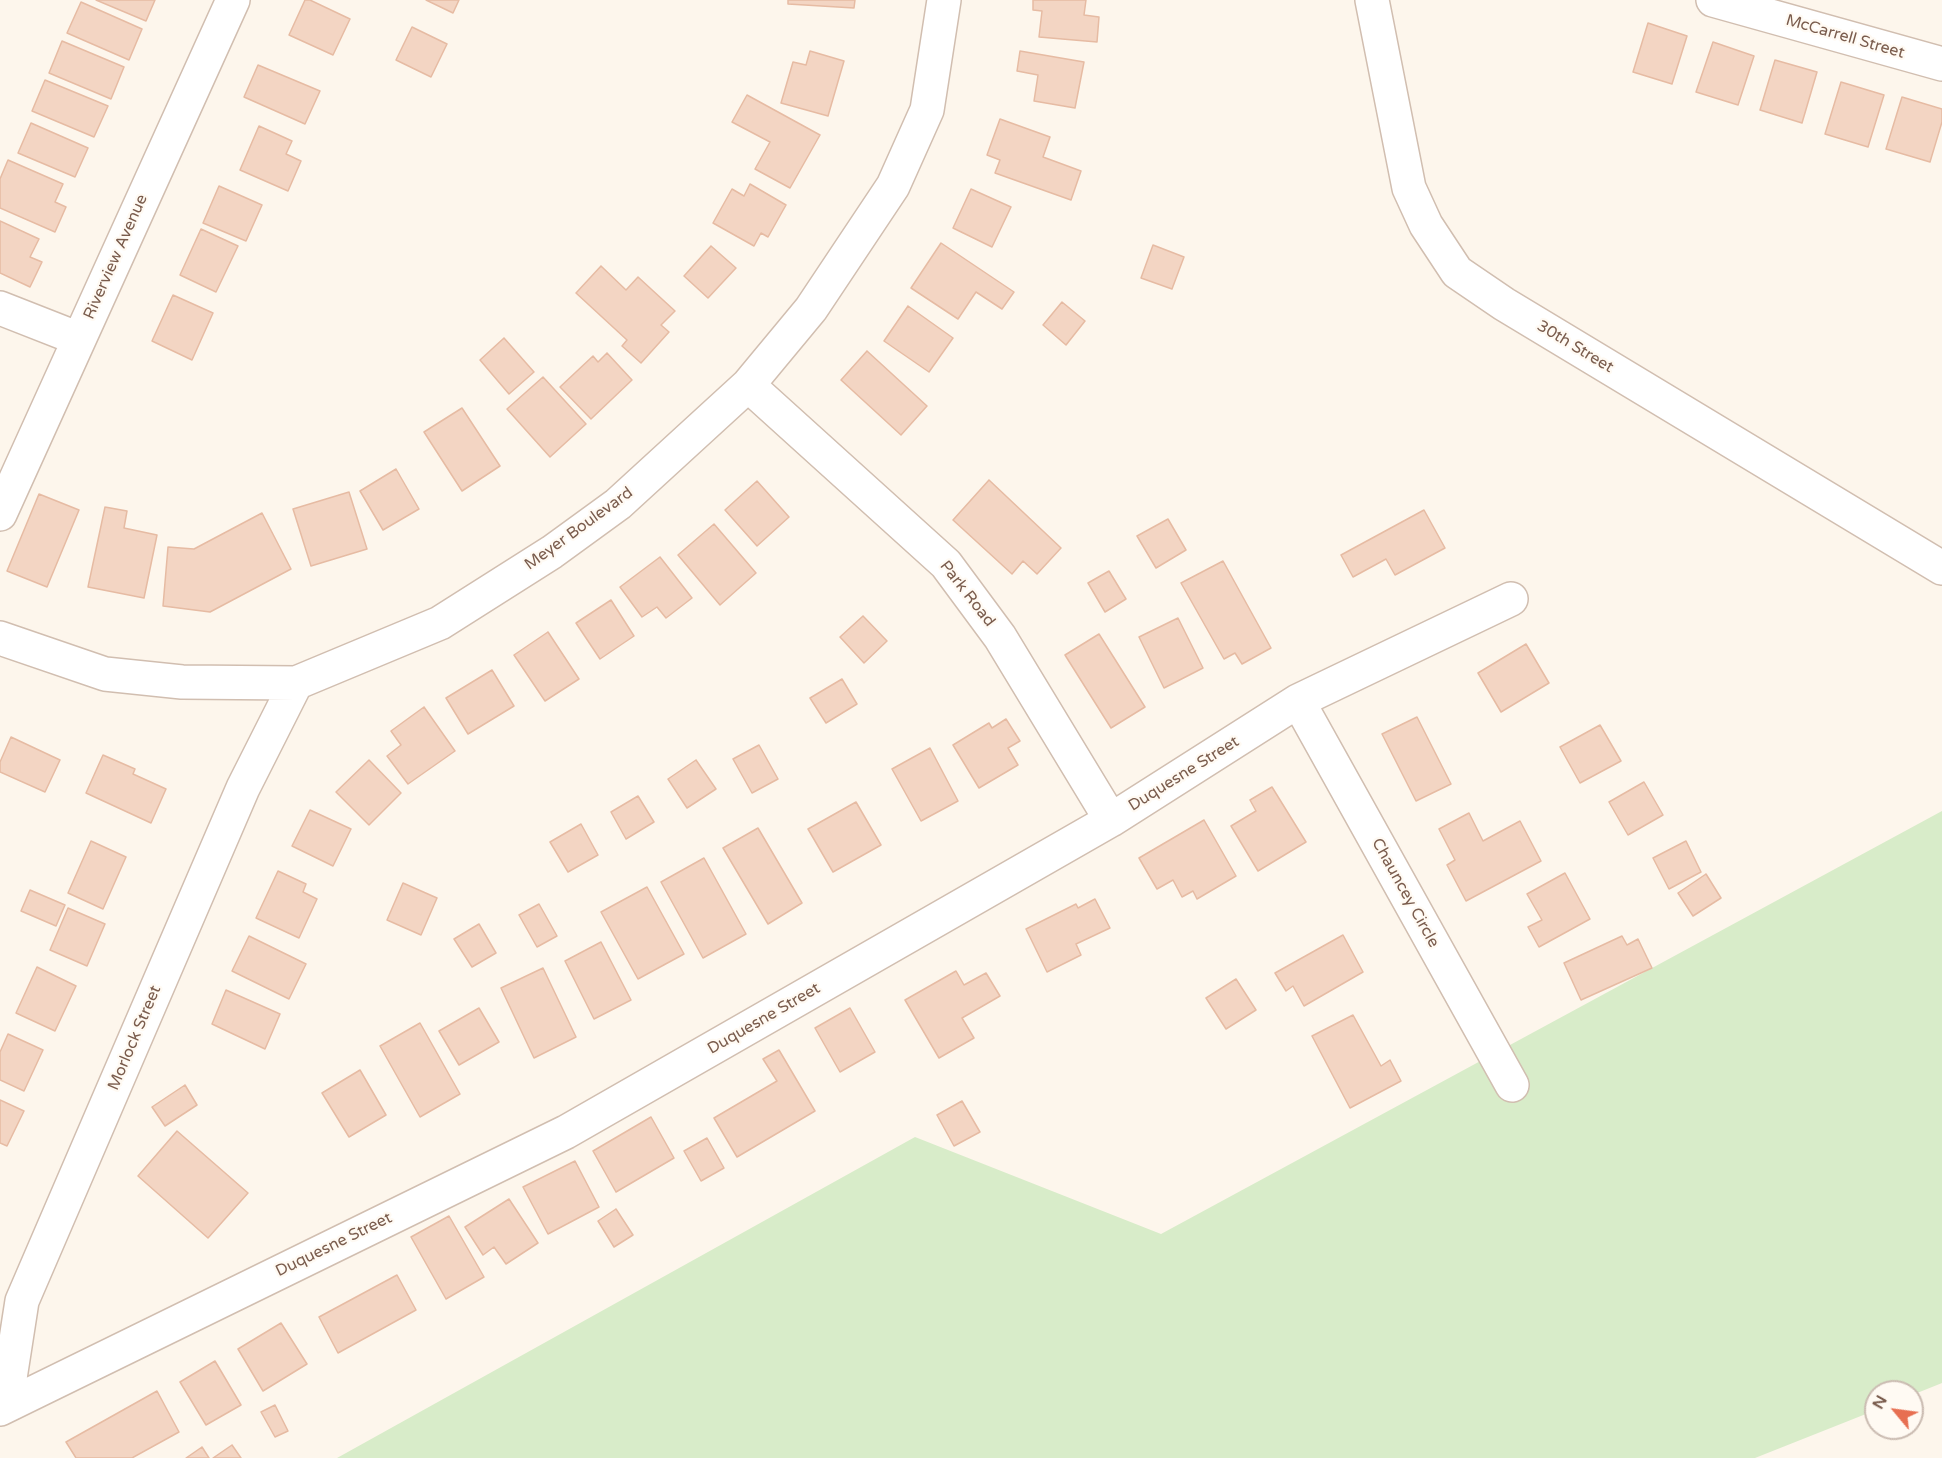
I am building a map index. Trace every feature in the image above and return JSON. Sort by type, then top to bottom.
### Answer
[{"type":"street","name":"Riverview Avenue","points":[[0,514],[233,0]]},
{"type":"street","name":"Meyer Boulevard","points":[[0,638],[105,675],[182,682],[296,682],[440,623],[552,552],[618,504],[748,386],[811,309],[893,186],[927,110],[944,0]]},
{"type":"street","name":"30th Street","points":[[1372,0],[1409,188],[1426,225],[1457,272],[1504,304],[1942,568]]},
{"type":"street","name":"McCarrell Street","points":[[1713,0],[1942,64]]},
{"type":"street","points":[[0,308],[79,339]]},
{"type":"street","name":"Park Road","points":[[748,386],[946,564],[1000,637],[1111,820]]},
{"type":"street","name":"Duquesne Street","points":[[2,1404],[566,1132],[1111,820],[1298,701],[1511,599]]},
{"type":"street","name":"Morlock Street","points":[[2,1404],[22,1301],[238,799],[296,682]]},
{"type":"street","name":"Chauncey Circle","points":[[1298,701],[1512,1085]]},
{"type":"green space","points":[[1942,811],[1942,1383],[1924,1390],[1924,1380],[1864,1380],[1864,1415],[1755,1458],[337,1458],[915,1137],[1161,1234]]},
{"type":"building","points":[[96,0],[155,0],[146,21]]},
{"type":"building","points":[[305,0],[310,0],[350,19],[333,55],[289,35]]},
{"type":"building","points":[[426,0],[459,0],[453,13]]},
{"type":"building","points":[[788,0],[855,0],[854,8],[788,4]]},
{"type":"building","points":[[1033,0],[1086,0],[1084,15],[1099,17],[1097,42],[1039,37],[1042,11],[1033,10]]},
{"type":"building","points":[[81,2],[142,29],[129,60],[67,33]]},
{"type":"building","points":[[1648,23],[1687,36],[1672,84],[1633,72]]},
{"type":"building","points":[[412,27],[447,44],[431,77],[396,60]]},
{"type":"building","points":[[62,41],[124,67],[111,99],[49,73]]},
{"type":"building","points":[[1713,42],[1754,56],[1738,105],[1696,92]]},
{"type":"building","points":[[810,51],[844,61],[828,116],[781,103],[793,62],[806,65]]},
{"type":"building","points":[[1020,51],[1084,62],[1075,108],[1034,101],[1038,75],[1017,71]]},
{"type":"building","points":[[1775,60],[1817,72],[1802,123],[1760,110]]},
{"type":"building","points":[[258,65],[320,91],[305,124],[244,97]]},
{"type":"building","points":[[45,80],[108,106],[94,137],[32,111]]},
{"type":"building","points":[[1841,82],[1884,95],[1868,147],[1825,134]]},
{"type":"building","points":[[747,95],[820,135],[790,188],[755,169],[770,142],[732,122]]},
{"type":"building","points":[[1902,97],[1942,109],[1942,122],[1930,162],[1886,149]]},
{"type":"building","points":[[1000,119],[1050,137],[1043,157],[1081,171],[1071,200],[995,173],[1000,160],[987,155]]},
{"type":"building","points":[[31,123],[88,148],[75,177],[18,153]]},
{"type":"building","points":[[259,126],[292,141],[286,154],[301,161],[288,191],[240,170]]},
{"type":"building","points":[[8,160],[63,184],[55,202],[66,207],[55,232],[0,208],[0,179]]},
{"type":"building","points":[[750,184],[786,205],[768,237],[761,233],[754,246],[713,223],[732,189],[744,196]]},
{"type":"building","points":[[219,186],[262,205],[246,241],[203,223]]},
{"type":"building","points":[[971,189],[1011,207],[992,247],[953,228]]},
{"type":"building","points":[[0,221],[39,239],[30,257],[42,262],[30,287],[0,273]]},
{"type":"building","points":[[201,229],[238,246],[216,292],[180,275]]},
{"type":"building","points":[[941,243],[1014,292],[1002,309],[976,292],[958,319],[911,288]]},
{"type":"building","points":[[1153,245],[1184,257],[1172,289],[1141,278]]},
{"type":"building","points":[[711,246],[736,268],[708,298],[684,276]]},
{"type":"building","points":[[601,266],[626,290],[638,277],[675,311],[661,325],[669,332],[641,363],[622,346],[627,340],[576,293]]},
{"type":"building","points":[[173,295],[213,313],[192,360],[152,341]]},
{"type":"building","points":[[1062,302],[1085,321],[1066,345],[1043,325]]},
{"type":"building","points":[[908,306],[953,338],[929,372],[884,341]]},
{"type":"building","points":[[504,338],[534,372],[509,394],[480,360]]},
{"type":"building","points":[[867,351],[927,406],[901,435],[841,380]]},
{"type":"building","points":[[607,353],[632,380],[591,419],[560,387],[593,356],[598,362]]},
{"type":"building","points":[[543,377],[586,424],[550,457],[507,409]]},
{"type":"building","points":[[462,408],[500,466],[462,491],[424,432]]},
{"type":"building","points":[[396,469],[419,509],[383,530],[360,491]]},
{"type":"building","points":[[989,480],[1061,548],[1037,574],[1023,561],[1012,574],[953,520]]},
{"type":"building","points":[[757,481],[789,517],[757,546],[725,510]]},
{"type":"building","points":[[349,492],[367,549],[311,566],[293,509]]},
{"type":"building","points":[[39,494],[79,510],[47,587],[7,571]]},
{"type":"building","points":[[105,507],[127,511],[124,528],[157,535],[144,598],[88,587]]},
{"type":"building","points":[[1424,510],[1445,548],[1395,575],[1386,559],[1353,577],[1341,555]]},
{"type":"building","points":[[262,513],[291,569],[210,612],[163,606],[168,547],[194,549]]},
{"type":"building","points":[[1168,519],[1186,550],[1156,568],[1137,536]]},
{"type":"building","points":[[714,524],[756,573],[720,605],[678,555]]},
{"type":"building","points":[[660,557],[692,598],[666,618],[657,607],[642,617],[620,587]]},
{"type":"building","points":[[1223,561],[1271,648],[1242,664],[1235,653],[1224,659],[1181,583]]},
{"type":"building","points":[[1109,571],[1126,599],[1105,612],[1088,583]]},
{"type":"building","points":[[611,600],[634,636],[600,659],[576,623]]},
{"type":"building","points":[[863,616],[887,641],[864,663],[840,637]]},
{"type":"building","points":[[1178,618],[1203,668],[1164,688],[1139,637]]},
{"type":"building","points":[[548,632],[579,679],[545,701],[514,655]]},
{"type":"building","points":[[1099,634],[1145,707],[1111,728],[1065,655]]},
{"type":"building","points":[[1526,644],[1549,683],[1501,712],[1478,673]]},
{"type":"building","points":[[492,670],[514,706],[468,734],[446,698]]},
{"type":"building","points":[[842,679],[857,704],[826,723],[810,698]]},
{"type":"building","points":[[424,707],[455,751],[408,784],[387,756],[401,745],[391,731]]},
{"type":"building","points":[[1417,717],[1451,784],[1416,801],[1382,734]]},
{"type":"building","points":[[1006,719],[1020,741],[1008,748],[1018,765],[979,788],[953,745],[989,723],[992,728]]},
{"type":"building","points":[[1600,725],[1621,761],[1580,783],[1560,747]]},
{"type":"building","points":[[11,737],[60,760],[45,792],[0,772],[0,762]]},
{"type":"building","points":[[759,745],[778,779],[752,793],[733,759]]},
{"type":"building","points":[[930,748],[958,801],[921,821],[892,769]]},
{"type":"building","points":[[103,755],[135,769],[133,774],[166,789],[151,823],[86,793]]},
{"type":"building","points":[[369,760],[401,793],[369,825],[336,792]]},
{"type":"building","points":[[696,760],[716,789],[687,808],[668,779]]},
{"type":"building","points":[[1644,782],[1663,815],[1628,835],[1609,802]]},
{"type":"building","points":[[1272,787],[1306,842],[1258,871],[1231,826],[1256,811],[1250,800]]},
{"type":"building","points":[[638,796],[654,822],[626,839],[611,812]]},
{"type":"building","points":[[856,802],[881,845],[833,872],[808,829]]},
{"type":"building","points":[[310,810],[351,829],[333,866],[292,846]]},
{"type":"building","points":[[1469,813],[1483,841],[1520,821],[1541,861],[1466,901],[1447,865],[1455,860],[1439,829]]},
{"type":"building","points":[[1204,820],[1236,876],[1197,899],[1193,891],[1182,897],[1173,880],[1157,889],[1139,858]]},
{"type":"building","points":[[581,824],[598,855],[568,872],[550,842]]},
{"type":"building","points":[[758,828],[802,903],[768,924],[723,848]]},
{"type":"building","points":[[91,841],[126,857],[103,909],[68,893]]},
{"type":"building","points":[[1686,841],[1701,872],[1669,889],[1653,858]]},
{"type":"building","points":[[704,858],[746,934],[703,958],[661,882]]},
{"type":"building","points":[[278,871],[306,884],[303,892],[317,899],[299,938],[256,918]]},
{"type":"building","points":[[1565,873],[1590,919],[1539,947],[1528,927],[1542,920],[1527,894]]},
{"type":"building","points":[[1706,874],[1721,898],[1693,916],[1678,893]]},
{"type":"building","points":[[403,883],[437,898],[421,935],[387,920]]},
{"type":"building","points":[[647,887],[684,954],[638,979],[601,912]]},
{"type":"building","points":[[30,890],[65,905],[56,926],[21,911]]},
{"type":"building","points":[[1095,899],[1110,928],[1076,944],[1081,955],[1047,972],[1026,929],[1076,904],[1078,908]]},
{"type":"building","points":[[539,904],[557,936],[537,947],[519,915]]},
{"type":"building","points":[[68,908],[105,924],[87,966],[50,950]]},
{"type":"building","points":[[479,924],[496,953],[472,967],[454,939]]},
{"type":"building","points":[[1343,935],[1363,972],[1304,1006],[1293,986],[1286,991],[1275,973]]},
{"type":"building","points":[[249,936],[306,964],[289,999],[232,971]]},
{"type":"building","points":[[1622,936],[1627,945],[1638,939],[1652,968],[1581,1000],[1564,963]]},
{"type":"building","points":[[601,942],[631,1000],[594,1019],[565,961]]},
{"type":"building","points":[[37,967],[76,986],[55,1031],[16,1013]]},
{"type":"building","points":[[543,968],[576,1037],[534,1058],[501,988]]},
{"type":"building","points":[[956,971],[964,985],[986,973],[1000,996],[962,1018],[974,1038],[939,1058],[905,1000]]},
{"type":"building","points":[[1236,979],[1256,1010],[1226,1029],[1206,998]]},
{"type":"building","points":[[226,990],[280,1014],[265,1049],[212,1024]]},
{"type":"building","points":[[479,1008],[499,1042],[459,1065],[439,1031]]},
{"type":"building","points":[[850,1008],[875,1052],[840,1072],[815,1028]]},
{"type":"building","points":[[1353,1015],[1381,1066],[1390,1060],[1401,1081],[1350,1108],[1312,1036]]},
{"type":"building","points":[[420,1023],[460,1094],[420,1117],[380,1046]]},
{"type":"building","points":[[8,1034],[43,1050],[24,1091],[0,1080],[0,1052]]},
{"type":"building","points":[[779,1050],[815,1111],[737,1157],[714,1118],[777,1081],[763,1059]]},
{"type":"building","points":[[360,1070],[386,1115],[349,1137],[322,1093]]},
{"type":"building","points":[[185,1085],[197,1105],[165,1126],[152,1107]]},
{"type":"building","points":[[0,1100],[24,1111],[7,1146],[0,1143]]},
{"type":"building","points":[[962,1101],[980,1132],[954,1146],[937,1115]]},
{"type":"building","points":[[651,1117],[674,1158],[616,1192],[593,1151]]},
{"type":"building","points":[[177,1131],[248,1193],[208,1238],[138,1176]]},
{"type":"building","points":[[707,1138],[724,1168],[701,1181],[684,1151]]},
{"type":"building","points":[[575,1161],[599,1207],[548,1234],[523,1187]]},
{"type":"building","points":[[509,1199],[538,1243],[506,1264],[494,1247],[483,1255],[465,1227]]},
{"type":"building","points":[[616,1209],[633,1235],[614,1247],[598,1221]]},
{"type":"building","points":[[449,1216],[484,1277],[446,1299],[411,1237]]},
{"type":"building","points":[[397,1275],[416,1310],[338,1353],[319,1317]]},
{"type":"building","points":[[281,1323],[307,1364],[263,1391],[238,1349]]},
{"type":"building","points":[[215,1361],[241,1405],[206,1425],[180,1382]]},
{"type":"building","points":[[157,1391],[179,1432],[132,1458],[76,1458],[66,1442]]},
{"type":"building","points":[[275,1405],[288,1431],[275,1437],[261,1412]]},
{"type":"building","points":[[232,1445],[241,1458],[213,1458]]},
{"type":"building","points":[[202,1447],[209,1458],[186,1458]]}]
